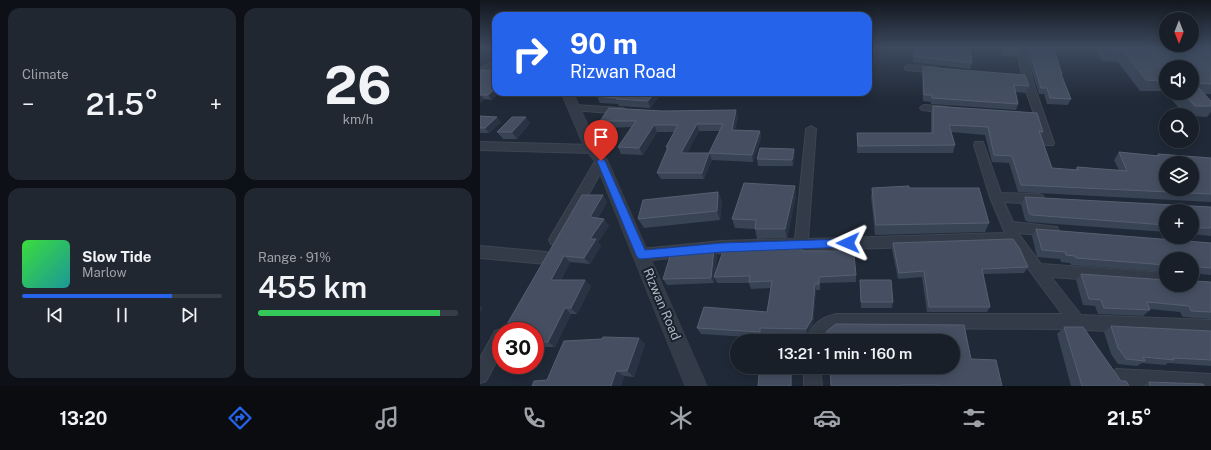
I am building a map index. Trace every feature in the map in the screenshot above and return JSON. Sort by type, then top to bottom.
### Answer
[{"type":"street","points":[[480,72],[492,65]]},
{"type":"street","points":[[1022,65],[1023,77],[1035,116],[1049,143]]},
{"type":"street","points":[[909,68],[948,71]]},
{"type":"street","name":"Rizwan Road","points":[[569,96],[641,255],[696,386]]},
{"type":"street","points":[[575,108],[635,111]]},
{"type":"street","points":[[925,108],[955,110]]},
{"type":"street","points":[[801,244],[811,129]]},
{"type":"street","points":[[979,145],[996,197],[1012,233],[1037,270],[1082,328]]},
{"type":"street","points":[[480,146],[596,155],[538,272]]},
{"type":"street","points":[[996,197],[1052,200]]},
{"type":"street","points":[[641,255],[722,248],[1012,233],[1064,232]]},
{"type":"street","points":[[480,252],[546,258]]},
{"type":"street","points":[[1037,270],[1159,279]]},
{"type":"street","points":[[817,334],[819,328],[825,323],[836,321],[1082,328],[1211,328]]},
{"type":"street","points":[[480,374],[485,357],[492,348]]},
{"type":"street","points":[[812,374],[812,386]]},
{"type":"street","points":[[1116,377],[1211,383]]},
{"type":"building","points":[[1034,65],[1059,65],[1071,99],[1050,98],[1047,88],[1041,88]]},
{"type":"building","points":[[1134,65],[1159,65],[1159,81],[1146,80]]},
{"type":"building","points":[[1199,65],[1211,65],[1211,84],[1199,83]]},
{"type":"building","points":[[923,67],[1025,75],[1029,86],[1014,85],[1018,104],[932,98],[932,95],[924,95]]},
{"type":"building","points":[[480,70],[492,71],[492,92],[488,95],[480,95]]},
{"type":"building","points":[[1199,88],[1211,101],[1211,106],[1195,106],[1189,100],[1199,100]]},
{"type":"building","points":[[597,96],[652,96],[648,101],[616,99],[617,98]]},
{"type":"building","points":[[933,106],[1037,113],[1043,132],[1039,131],[1052,168],[1078,170],[1077,167],[1127,171],[1119,152],[1159,156],[1159,192],[1021,185],[1012,156],[994,155],[988,127],[949,125],[955,145],[858,146],[857,133],[933,133]]},
{"type":"building","points":[[609,108],[663,111],[736,110],[732,130],[760,131],[752,155],[709,153],[702,173],[657,173],[668,147],[666,147],[678,125],[654,125],[639,148],[618,147],[636,121],[600,121]],"holes":[[[697,124],[723,124],[709,153],[681,153]]]},
{"type":"building","points":[[480,116],[497,117],[485,128],[480,128]]},
{"type":"building","points":[[512,117],[526,117],[512,132],[497,132]]},
{"type":"building","points":[[760,148],[794,149],[792,160],[757,159]]},
{"type":"building","points":[[1158,154],[1184,156],[1159,156]]},
{"type":"building","points":[[1199,157],[1211,158],[1211,194],[1199,193]]},
{"type":"building","points":[[744,183],[795,186],[785,229],[755,229],[756,220],[732,219]]},
{"type":"building","points":[[909,186],[909,188],[979,188],[989,223],[876,225],[872,188]]},
{"type":"building","points":[[718,192],[717,211],[638,219],[643,200]]},
{"type":"building","points":[[582,195],[603,195],[590,217],[604,219],[590,239],[596,239],[584,258],[564,256],[551,280],[585,280],[571,308],[565,308],[548,342],[544,342],[544,322],[508,322]]},
{"type":"building","points":[[1025,197],[1159,204],[1159,224],[1032,215],[1029,213]]},
{"type":"building","points":[[1199,206],[1211,207],[1211,228],[1199,228]]},
{"type":"building","points":[[1036,229],[1159,239],[1159,244],[1211,243],[1211,268],[1199,267],[1199,252],[1159,252],[1159,264],[1076,258],[1075,256],[1066,255],[1065,252],[1042,250]]},
{"type":"building","points":[[1013,239],[1020,249],[1028,267],[982,269],[990,307],[929,307],[924,271],[899,273],[893,243]]},
{"type":"building","points":[[839,244],[853,244],[856,275],[819,277],[819,284],[815,284],[812,319],[806,329],[760,328],[760,332],[697,328],[704,307],[767,312],[772,281],[749,282],[750,276],[714,277],[724,248],[802,245],[802,251],[839,251]]},
{"type":"building","points":[[714,249],[711,278],[663,279],[671,253]]},
{"type":"building","points":[[1081,274],[1159,280],[1159,292],[1199,292],[1199,281],[1211,282],[1211,312],[1191,311],[1189,306],[1147,302],[1150,310],[1104,308],[1101,300],[1089,299]]},
{"type":"building","points":[[860,280],[891,280],[893,302],[861,302]]},
{"type":"building","points":[[836,324],[964,325],[971,359],[996,360],[1002,386],[831,386],[830,374],[960,374],[960,334],[827,334],[827,331]]},
{"type":"building","points":[[1111,326],[1211,331],[1211,360],[1173,358],[1174,360],[1143,357],[1145,361],[1126,359],[1118,348]]},
{"type":"building","points":[[1064,327],[1083,327],[1121,381],[1126,381],[1129,386],[1082,386]]},
{"type":"building","points":[[603,337],[639,338],[627,371],[616,371],[611,386],[532,386],[534,381],[547,380],[564,341],[602,339]]},
{"type":"building","points":[[759,374],[791,374],[791,386],[758,386]]},
{"type":"building","points":[[1149,382],[1203,384],[1204,386],[1150,386]]},
{"type":"route","points":[[601,161],[641,255],[722,248],[848,243]]}]
